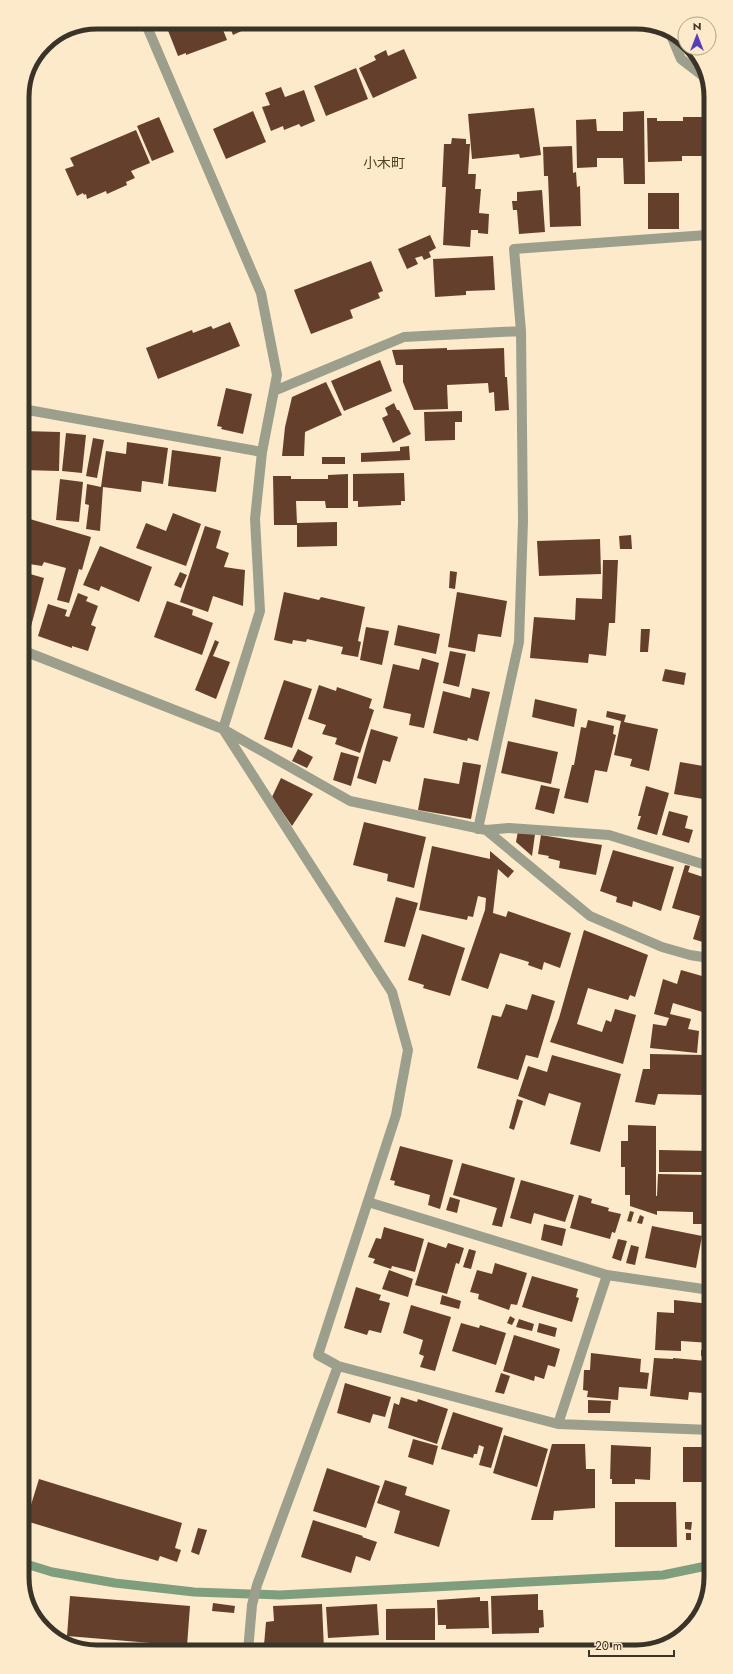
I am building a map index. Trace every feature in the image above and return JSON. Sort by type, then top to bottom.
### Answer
[{"type":"street","points":[[148,29],[261,292],[277,375],[262,452],[255,519],[260,611],[223,729]]},
{"type":"street","points":[[673,40],[681,58],[699,73]]},
{"type":"street","points":[[482,830],[519,642],[523,521],[521,331],[514,249],[704,235]]},
{"type":"street","points":[[274,391],[404,337],[521,331]]},
{"type":"street","points":[[29,410],[262,452]]},
{"type":"street","points":[[29,653],[223,729],[350,801],[482,830],[509,828],[609,835],[704,864]]},
{"type":"street","points":[[223,729],[392,992],[408,1050],[396,1115],[318,1355],[338,1366],[558,1424],[704,1430]]},
{"type":"street","points":[[482,830],[590,916],[662,947],[704,957]]},
{"type":"street","points":[[368,1202],[607,1275],[704,1289]]},
{"type":"street","points":[[558,1424],[607,1275]]},
{"type":"street","points":[[249,1645],[252,1605],[257,1585],[338,1366]]},
{"type":"building","points":[[167,29],[223,29],[227,40],[186,55],[186,53],[178,56]]},
{"type":"building","points":[[227,29],[246,29],[233,35],[231,30],[228,31]]},
{"type":"building","points":[[404,49],[417,78],[373,98],[359,68],[376,60],[374,56],[386,50],[388,56]]},
{"type":"building","points":[[356,68],[368,99],[326,116],[314,86]]},
{"type":"building","points":[[281,87],[285,97],[304,90],[315,121],[301,127],[299,124],[284,130],[283,126],[271,131],[262,107],[270,105],[265,93]]},
{"type":"building","points":[[534,108],[541,155],[520,158],[519,154],[472,159],[468,114]]},
{"type":"building","points":[[253,111],[266,142],[226,159],[213,129]]},
{"type":"building","points":[[644,111],[645,184],[624,184],[623,158],[597,158],[597,167],[577,168],[576,120],[596,119],[597,131],[623,131],[623,112]]},
{"type":"building","points":[[159,117],[174,152],[152,161],[137,126]]},
{"type":"building","points":[[683,117],[704,117],[704,156],[682,156],[682,161],[648,162],[647,118],[657,118],[657,121],[683,121]]},
{"type":"building","points":[[136,130],[150,163],[131,171],[135,178],[126,182],[127,185],[107,194],[106,191],[87,199],[86,194],[84,195],[83,193],[77,196],[65,169],[74,166],[70,158]]},
{"type":"building","points":[[452,138],[466,139],[466,144],[470,144],[468,174],[476,174],[475,189],[481,189],[479,213],[489,214],[488,234],[478,233],[478,230],[471,230],[470,247],[443,245],[446,187],[442,187],[444,144],[451,144]]},
{"type":"building","points":[[572,146],[573,173],[576,172],[577,187],[580,186],[581,226],[550,227],[548,176],[544,176],[543,147]]},
{"type":"building","points":[[542,190],[545,232],[519,234],[517,210],[513,210],[512,201],[517,201],[517,192]]},
{"type":"building","points":[[648,193],[679,193],[679,229],[648,229]]},
{"type":"building","points":[[430,235],[436,248],[429,252],[431,257],[424,260],[422,256],[415,258],[418,264],[407,269],[398,249]]},
{"type":"building","points":[[493,256],[495,290],[466,291],[466,295],[435,297],[433,259]]},
{"type":"building","points":[[371,261],[383,291],[378,293],[380,298],[350,310],[353,318],[311,334],[294,290]]},
{"type":"building","points":[[230,322],[240,346],[158,379],[146,348],[192,330],[193,333],[211,326],[213,329]]},
{"type":"building","points":[[447,348],[447,350],[504,348],[505,377],[507,377],[509,410],[495,411],[494,392],[489,393],[488,383],[447,385],[448,409],[414,410],[403,382],[403,365],[396,365],[392,350]]},
{"type":"building","points":[[380,360],[392,391],[344,411],[331,381]]},
{"type":"building","points":[[326,382],[342,415],[305,432],[304,456],[282,456],[285,427],[292,397]]},
{"type":"building","points":[[226,388],[252,394],[243,434],[221,429],[222,427],[217,426]]},
{"type":"building","points":[[394,403],[411,434],[393,443],[382,418],[388,415],[385,408]]},
{"type":"building","points":[[462,411],[462,422],[455,422],[455,440],[425,441],[424,412]]},
{"type":"building","points":[[29,431],[60,432],[59,471],[29,470]]},
{"type":"building","points":[[66,433],[86,435],[82,473],[62,471]]},
{"type":"building","points":[[93,438],[104,440],[97,478],[86,476]]},
{"type":"building","points":[[127,442],[168,448],[163,484],[142,481],[141,492],[103,487],[100,531],[86,529],[89,505],[85,504],[87,484],[101,487],[106,451],[126,454]]},
{"type":"building","points":[[409,446],[410,460],[361,462],[361,453],[400,451],[400,447]]},
{"type":"building","points":[[172,450],[221,457],[216,492],[168,486]]},
{"type":"building","points":[[322,457],[345,457],[345,464],[322,464]]},
{"type":"building","points":[[404,473],[405,501],[401,501],[401,505],[358,507],[358,501],[353,501],[353,474]]},
{"type":"building","points":[[348,474],[348,508],[326,508],[325,501],[296,501],[297,523],[337,522],[337,546],[297,547],[297,525],[274,525],[273,476],[291,476],[291,479],[328,479],[328,475]]},
{"type":"building","points":[[60,479],[83,482],[79,522],[56,520]]},
{"type":"building","points":[[173,513],[201,524],[186,566],[136,548],[146,523],[166,531]]},
{"type":"building","points":[[29,519],[91,537],[82,570],[79,569],[69,603],[57,600],[66,568],[44,562],[42,566],[29,564]]},
{"type":"building","points":[[205,526],[221,531],[216,548],[229,553],[224,567],[245,570],[243,606],[213,596],[208,612],[180,602]]},
{"type":"building","points":[[631,535],[632,549],[620,549],[619,536]]},
{"type":"building","points":[[600,539],[601,574],[539,576],[537,541]]},
{"type":"building","points":[[100,546],[152,567],[139,602],[101,586],[99,591],[83,585]]},
{"type":"building","points":[[603,560],[618,560],[615,623],[609,623],[606,656],[589,654],[588,663],[530,658],[534,617],[575,620],[576,598],[602,599]]},
{"type":"building","points":[[450,571],[457,572],[455,589],[449,588]]},
{"type":"building","points":[[180,572],[187,575],[181,588],[174,585]]},
{"type":"building","points":[[29,574],[44,578],[29,630]]},
{"type":"building","points":[[284,592],[319,600],[321,597],[365,607],[358,641],[361,642],[358,657],[341,654],[343,647],[307,639],[306,642],[293,640],[292,644],[274,640]]},
{"type":"building","points":[[457,592],[507,601],[501,637],[478,634],[475,652],[448,647]]},
{"type":"building","points":[[78,593],[88,597],[86,601],[98,606],[91,625],[96,627],[88,651],[72,646],[72,648],[38,636],[48,604],[67,610],[65,616],[69,617]]},
{"type":"building","points":[[167,601],[193,610],[192,615],[213,623],[202,655],[154,637]]},
{"type":"building","points":[[398,625],[440,634],[436,654],[394,645]]},
{"type":"building","points":[[366,627],[389,631],[382,665],[360,660]]},
{"type":"building","points":[[641,629],[650,629],[648,652],[640,652]]},
{"type":"building","points":[[215,640],[219,642],[213,656],[230,662],[216,699],[195,690]]},
{"type":"building","points":[[450,651],[466,654],[459,687],[443,683]]},
{"type":"building","points":[[422,658],[439,663],[424,728],[409,725],[411,714],[383,708],[393,664],[419,670]]},
{"type":"building","points":[[665,669],[686,673],[684,685],[662,681]]},
{"type":"building","points":[[284,680],[312,689],[292,748],[264,739]]},
{"type":"building","points":[[319,685],[336,691],[337,687],[372,699],[369,708],[374,710],[360,753],[335,744],[337,738],[322,734],[326,725],[308,719]]},
{"type":"building","points":[[472,688],[490,692],[478,741],[468,738],[467,741],[433,733],[443,691],[470,698]]},
{"type":"building","points":[[535,699],[577,709],[574,727],[532,717]]},
{"type":"building","points":[[607,711],[626,715],[624,722],[658,729],[649,771],[630,766],[632,759],[614,755],[621,721],[606,717]]},
{"type":"building","points":[[588,720],[614,726],[613,734],[616,735],[607,772],[595,770],[588,803],[564,798],[572,765],[574,765],[581,727],[586,728]]},
{"type":"building","points":[[371,729],[398,737],[390,762],[383,760],[376,784],[357,778]]},
{"type":"building","points":[[508,741],[558,752],[551,784],[501,773]]},
{"type":"building","points":[[298,749],[313,757],[307,768],[292,761]]},
{"type":"building","points":[[341,752],[359,757],[351,786],[333,780]]},
{"type":"building","points":[[463,762],[481,765],[471,819],[418,810],[424,778],[459,784]]},
{"type":"building","points":[[680,762],[704,766],[704,799],[674,794]]},
{"type":"building","points":[[281,778],[313,794],[292,826],[272,797]]},
{"type":"building","points":[[541,785],[560,789],[554,814],[535,809]]},
{"type":"building","points":[[646,786],[669,793],[657,835],[637,829],[641,816],[638,816]]},
{"type":"building","points":[[669,811],[688,816],[685,828],[693,830],[689,843],[662,835]]},
{"type":"building","points":[[364,822],[426,837],[414,888],[387,881],[388,874],[353,865]]},
{"type":"building","points":[[518,831],[535,834],[532,856],[516,842]]},
{"type":"building","points":[[541,835],[602,845],[596,875],[559,868],[560,861],[548,858],[549,856],[538,854]]},
{"type":"building","points":[[432,846],[490,859],[490,851],[514,871],[508,878],[498,869],[493,913],[506,917],[508,911],[571,933],[560,968],[544,962],[542,970],[528,965],[529,962],[500,953],[488,989],[461,980],[485,910],[486,898],[478,896],[473,917],[468,916],[467,920],[419,910]]},
{"type":"building","points":[[613,850],[674,867],[661,911],[633,901],[632,907],[616,902],[617,897],[600,891]]},
{"type":"building","points":[[685,865],[690,866],[688,872],[704,877],[704,942],[693,939],[700,916],[672,908]]},
{"type":"building","points":[[396,897],[418,903],[405,947],[384,942]]},
{"type":"building","points":[[584,930],[648,955],[635,997],[630,995],[628,1000],[588,988],[577,1024],[602,1032],[606,1020],[611,1022],[615,1009],[636,1015],[623,1064],[550,1042],[559,1018]]},
{"type":"building","points":[[422,934],[465,948],[450,996],[423,988],[424,985],[408,980]]},
{"type":"building","points":[[681,970],[704,977],[704,1012],[673,1003],[670,1014],[691,1019],[688,1029],[699,1031],[697,1053],[650,1048],[653,1024],[666,1026],[669,1018],[654,1014],[663,979],[677,984]]},
{"type":"building","points":[[532,994],[555,1001],[538,1058],[526,1055],[518,1080],[477,1068],[492,1015],[501,1017],[506,1004],[527,1010]]},
{"type":"building","points":[[650,1054],[704,1055],[703,1095],[658,1094],[655,1105],[635,1102],[643,1069],[650,1069]]},
{"type":"building","points":[[552,1055],[621,1074],[600,1152],[570,1144],[581,1103],[549,1093],[545,1106],[518,1096],[528,1066],[547,1072]]},
{"type":"building","points":[[517,1099],[523,1101],[514,1130],[509,1128]]},
{"type":"building","points":[[628,1125],[656,1126],[656,1196],[658,1174],[704,1175],[704,1224],[693,1224],[693,1212],[657,1211],[657,1215],[630,1206],[630,1195],[625,1195],[625,1167],[621,1167],[621,1141],[628,1141]]},
{"type":"building","points":[[400,1146],[453,1160],[440,1209],[428,1205],[430,1195],[394,1185],[395,1181],[390,1180]]},
{"type":"building","points":[[659,1150],[704,1151],[704,1172],[659,1172]]},
{"type":"building","points":[[462,1163],[515,1178],[502,1227],[492,1225],[497,1208],[453,1195]]},
{"type":"building","points":[[521,1180],[574,1195],[565,1222],[534,1213],[531,1224],[510,1218]]},
{"type":"building","points":[[579,1195],[592,1199],[591,1203],[609,1208],[608,1211],[621,1214],[615,1233],[612,1232],[610,1239],[570,1228]]},
{"type":"building","points":[[450,1197],[460,1200],[457,1213],[446,1210]]},
{"type":"building","points":[[630,1211],[634,1212],[631,1222],[627,1221]]},
{"type":"building","points":[[640,1215],[644,1217],[642,1224],[637,1223]]},
{"type":"building","points":[[544,1224],[566,1229],[562,1246],[541,1240]]},
{"type":"building","points":[[652,1226],[702,1236],[696,1268],[645,1258]]},
{"type":"building","points":[[384,1227],[424,1239],[415,1272],[392,1266],[391,1269],[373,1263],[375,1259],[368,1257],[376,1238],[381,1239]]},
{"type":"building","points":[[618,1239],[627,1241],[621,1261],[612,1258]]},
{"type":"building","points":[[428,1242],[446,1248],[448,1243],[464,1248],[459,1264],[456,1263],[447,1294],[415,1285]]},
{"type":"building","points":[[631,1245],[639,1247],[635,1265],[626,1263]]},
{"type":"building","points":[[469,1249],[476,1251],[471,1269],[463,1267]]},
{"type":"building","points":[[495,1263],[527,1273],[517,1305],[511,1304],[509,1310],[478,1299],[479,1294],[470,1292],[477,1270],[492,1274]]},
{"type":"building","points":[[389,1270],[413,1279],[408,1297],[382,1289]]},
{"type":"building","points":[[532,1276],[578,1289],[576,1297],[579,1298],[572,1322],[522,1307]]},
{"type":"building","points":[[356,1287],[381,1295],[379,1300],[390,1303],[381,1333],[369,1330],[367,1335],[344,1328]]},
{"type":"building","points":[[442,1295],[461,1301],[459,1309],[440,1304]]},
{"type":"building","points":[[674,1300],[704,1303],[704,1343],[681,1341],[681,1351],[655,1350],[657,1312],[674,1313]]},
{"type":"building","points":[[411,1305],[451,1317],[435,1371],[420,1367],[424,1356],[419,1354],[423,1340],[403,1333]]},
{"type":"building","points":[[510,1316],[515,1319],[512,1325],[507,1323]]},
{"type":"building","points":[[519,1319],[534,1324],[532,1331],[516,1327]]},
{"type":"building","points":[[461,1323],[479,1328],[480,1325],[506,1333],[496,1365],[452,1351]]},
{"type":"building","points":[[539,1323],[557,1328],[555,1337],[537,1332]]},
{"type":"building","points":[[514,1335],[560,1349],[555,1367],[548,1365],[544,1379],[535,1376],[534,1381],[503,1371]]},
{"type":"building","points":[[701,1350],[704,1350],[704,1356],[701,1356]]},
{"type":"building","points":[[591,1353],[641,1359],[640,1372],[649,1373],[647,1389],[619,1387],[618,1400],[587,1397],[588,1391],[583,1390],[584,1370],[590,1370]]},
{"type":"building","points":[[654,1358],[704,1361],[703,1393],[689,1392],[688,1400],[650,1396]]},
{"type":"building","points":[[501,1373],[510,1376],[504,1394],[495,1392]]},
{"type":"building","points":[[345,1383],[391,1397],[385,1417],[373,1414],[370,1423],[337,1413]]},
{"type":"building","points":[[401,1397],[417,1402],[418,1399],[448,1409],[437,1444],[388,1428],[394,1403],[399,1405]]},
{"type":"building","points":[[588,1400],[611,1401],[610,1413],[588,1413]]},
{"type":"building","points":[[453,1412],[503,1428],[491,1468],[479,1465],[484,1447],[479,1445],[477,1454],[474,1454],[473,1458],[441,1449]]},
{"type":"building","points":[[504,1435],[548,1449],[537,1487],[493,1473]]},
{"type":"building","points":[[413,1439],[438,1446],[433,1465],[408,1457]]},
{"type":"building","points":[[552,1444],[585,1444],[586,1469],[595,1469],[595,1508],[554,1511],[553,1520],[531,1520]]},
{"type":"building","points":[[611,1445],[651,1447],[650,1480],[635,1479],[635,1484],[612,1484],[612,1479],[610,1479]]},
{"type":"building","points":[[683,1447],[704,1447],[704,1482],[683,1482]]},
{"type":"building","points":[[327,1468],[380,1486],[366,1528],[313,1511]]},
{"type":"building","points":[[39,1479],[182,1523],[175,1548],[181,1550],[177,1562],[160,1556],[158,1561],[29,1522],[29,1511]]},
{"type":"building","points":[[385,1480],[407,1487],[405,1495],[450,1510],[439,1547],[394,1533],[400,1511],[377,1503]]},
{"type":"building","points":[[615,1502],[676,1502],[677,1547],[615,1547]]},
{"type":"building","points":[[313,1520],[377,1542],[370,1561],[356,1556],[351,1573],[301,1557]]},
{"type":"building","points":[[685,1522],[692,1522],[691,1530],[685,1529]]},
{"type":"building","points":[[198,1528],[207,1530],[199,1555],[191,1552]]},
{"type":"building","points":[[686,1533],[691,1533],[691,1540],[686,1540]]},
{"type":"building","points":[[538,1594],[538,1610],[543,1610],[544,1627],[539,1628],[539,1633],[492,1634],[491,1596]]},
{"type":"building","points":[[70,1596],[190,1606],[187,1645],[67,1636]]},
{"type":"building","points":[[480,1597],[480,1601],[488,1601],[489,1628],[446,1629],[446,1625],[438,1625],[437,1600]]},
{"type":"building","points":[[213,1603],[235,1606],[234,1613],[212,1611]]},
{"type":"building","points":[[322,1604],[324,1645],[264,1645],[266,1622],[274,1621],[273,1606]]},
{"type":"building","points":[[377,1604],[379,1635],[328,1638],[326,1607]]},
{"type":"building","points":[[435,1608],[435,1640],[386,1640],[386,1609]]},
{"type":"waterway","points":[[29,1565],[52,1572],[115,1583],[194,1592],[280,1595],[663,1575],[704,1566]]},
{"type":"district","name":"小木町","points":[[384,163]]}]
